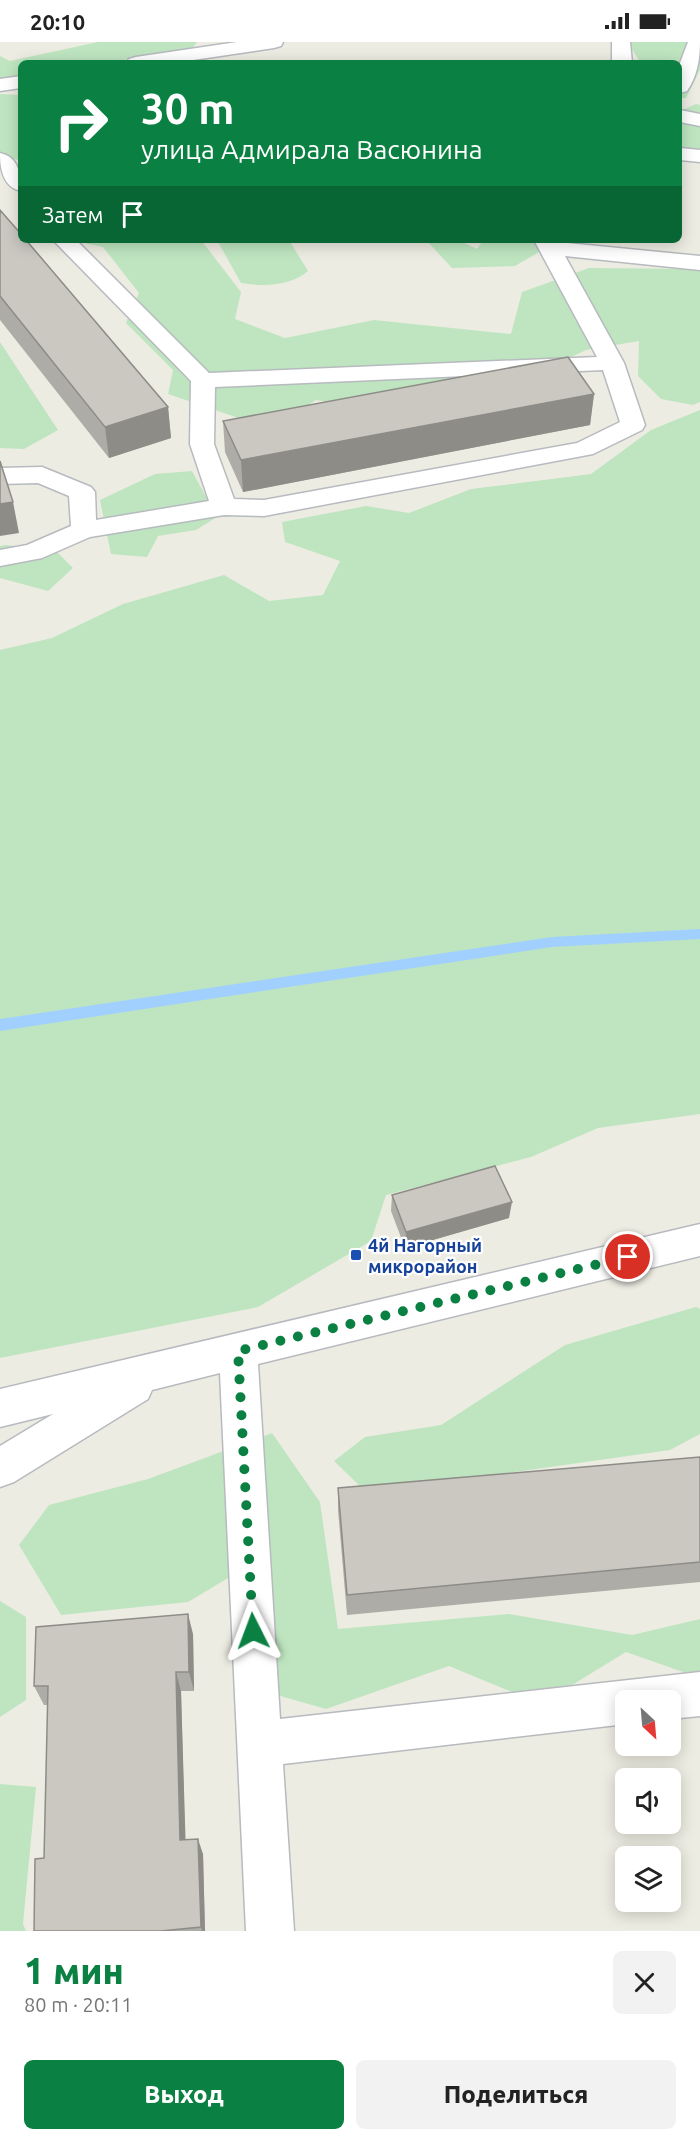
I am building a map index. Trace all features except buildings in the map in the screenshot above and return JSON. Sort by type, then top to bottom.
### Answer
[{"type":"street","points":[[156,60],[274,42]]},
{"type":"street","points":[[621,42],[622,60]]},
{"type":"street","points":[[682,82],[697,42]]},
{"type":"street","points":[[0,85],[18,82]]},
{"type":"street","points":[[682,116],[700,120]]},
{"type":"street","points":[[682,154],[700,156]]},
{"type":"street","points":[[0,159],[18,181]]},
{"type":"street","points":[[67,243],[203,380],[202,444],[224,507]]},
{"type":"street","points":[[547,244],[700,264]]},
{"type":"street","points":[[0,558],[33,552],[84,530],[224,507],[264,508],[584,449],[633,425],[612,363],[547,244]]},
{"type":"street","points":[[203,380],[612,363]]},
{"type":"street","points":[[0,476],[42,475],[82,492],[84,530]]},
{"type":"street","points":[[0,1408],[700,1240]]},
{"type":"street","points":[[238,1351],[270,1931]]},
{"type":"street","points":[[0,1468],[162,1370]]},
{"type":"street","points":[[681,1696],[700,1694]]},
{"type":"street","points":[[260,1744],[615,1703]]},
{"type":"green space","points":[[98,42],[197,42],[192,49],[123,60],[18,60],[18,77],[0,80],[0,56],[10,61]]},
{"type":"green space","points":[[627,42],[700,42],[700,70],[686,98],[682,98],[682,60],[639,60]]},
{"type":"green space","points":[[0,94],[18,95],[18,160],[0,158]]},
{"type":"green space","points":[[696,104],[700,105],[700,152],[682,153],[682,110]]},
{"type":"green space","points":[[84,243],[203,243],[241,292],[235,319],[285,338],[374,320],[511,334],[522,292],[589,268],[700,269],[700,402],[693,405],[661,399],[638,376],[639,341],[586,350],[503,389],[358,407],[316,400],[271,429],[168,394],[173,370],[126,323],[139,293],[103,247]]},
{"type":"green space","points":[[219,243],[291,243],[308,271],[293,280],[276,284],[241,283]]},
{"type":"green space","points":[[429,243],[464,243],[477,249],[481,243],[540,243],[539,252],[515,266],[452,268]]},
{"type":"green space","points":[[0,342],[58,430],[24,449],[0,448]]},
{"type":"green space","points":[[700,410],[700,1114],[598,1128],[531,1157],[386,1195],[371,1241],[258,1307],[0,1358],[0,650],[52,638],[123,604],[224,575],[269,601],[323,595],[340,561],[285,542],[282,522],[366,506],[409,513],[471,489],[591,474],[651,430]]},
{"type":"green space","points":[[192,471],[217,517],[196,530],[158,536],[147,557],[111,554],[100,500],[155,474]]},
{"type":"green space","points":[[0,546],[55,550],[73,568],[48,591],[0,578]]},
{"type":"green space","points":[[696,1307],[700,1309],[700,1434],[670,1450],[367,1493],[334,1461],[365,1437],[441,1425],[565,1345]]},
{"type":"green space","points":[[272,1433],[320,1502],[338,1629],[509,1614],[632,1635],[700,1619],[700,1678],[626,1652],[541,1704],[449,1666],[326,1709],[235,1683],[263,1557],[188,1602],[61,1615],[19,1545],[49,1505],[148,1479]]},
{"type":"green space","points":[[0,1601],[26,1617],[26,1700],[0,1717]]},
{"type":"green space","points":[[0,1784],[36,1787],[23,1924],[26,1931],[0,1931]]},
{"type":"waterway","points":[[0,1025],[552,942],[700,934]]},
{"type":"place","name":"4й Нагорный микрорайон","points":[[356,1255]]},
{"type":"route","points":[[253,1631],[238,1351],[628,1257]]}]
